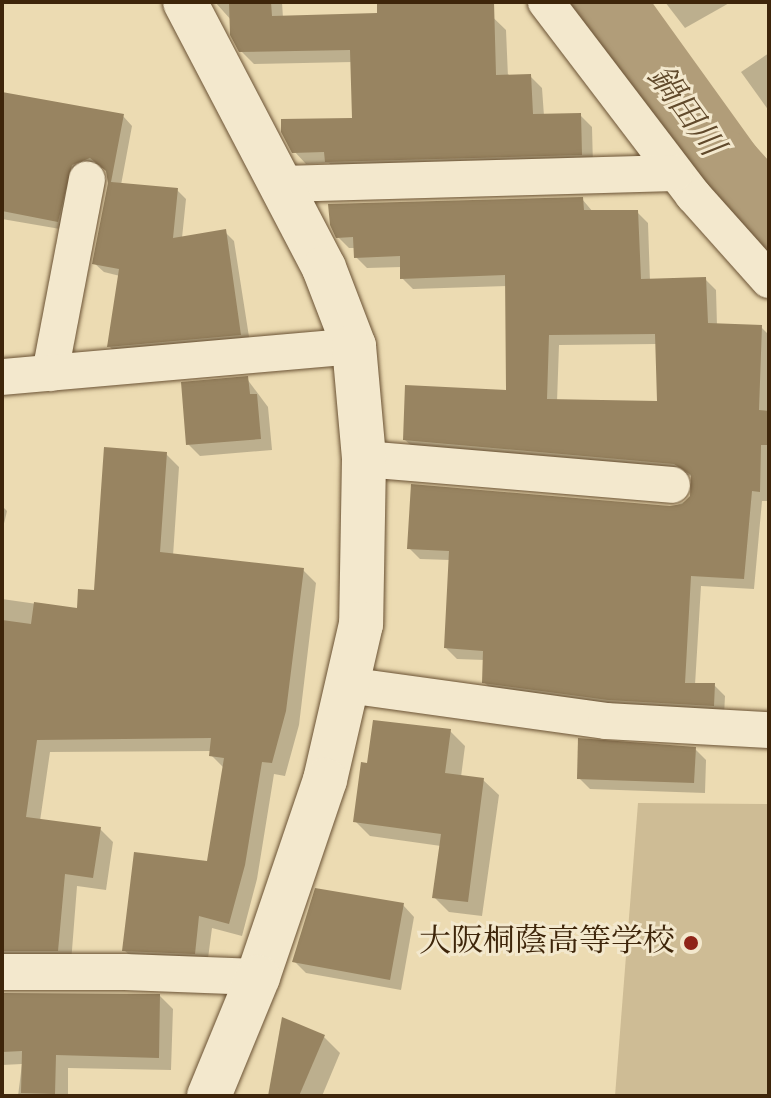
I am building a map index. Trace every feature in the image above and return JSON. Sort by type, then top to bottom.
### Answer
[{"type":"street","points":[[185,2],[324,268],[354,346],[364,459],[361,624],[325,780],[258,977],[209,1096]]},
{"type":"street","points":[[546,2],[675,173],[769,280]]},
{"type":"street","points":[[282,184],[675,173]]},
{"type":"street","points":[[50,373],[87,179]]},
{"type":"street","points":[[2,377],[354,346]]},
{"type":"street","points":[[364,459],[672,485]]},
{"type":"street","points":[[347,685],[606,721],[769,730]]},
{"type":"street","points":[[2,972],[125,972],[258,977]]},
{"type":"shaded area","name":"大阪桐蔭高等学校","points":[[638,803],[769,804],[769,1096],[615,1096]]},
{"type":"building","points":[[229,2],[271,2],[272,16],[377,13],[377,2],[494,2],[496,75],[531,74],[533,114],[581,113],[582,155],[325,162],[324,152],[292,153],[281,132],[281,119],[352,118],[350,50],[239,52],[230,35]]},
{"type":"building","points":[[2,92],[124,114],[111,182],[178,188],[173,238],[226,229],[241,335],[107,347],[119,269],[92,264],[108,183],[106,171],[90,158],[72,165],[58,222],[2,211]]},
{"type":"building","points":[[583,197],[584,210],[638,210],[641,279],[706,277],[708,323],[762,325],[759,410],[769,411],[769,445],[761,445],[760,492],[752,491],[744,579],[691,576],[685,683],[715,683],[714,706],[608,700],[482,683],[483,651],[444,648],[449,551],[407,549],[411,484],[670,506],[682,504],[690,496],[691,475],[674,464],[403,440],[405,385],[506,390],[505,275],[400,279],[400,256],[354,258],[353,237],[336,238],[330,225],[328,204]],"holes":[[[655,334],[657,401],[547,399],[549,335]]]},
{"type":"building","points":[[248,376],[250,394],[257,394],[261,439],[186,445],[181,382]]},
{"type":"building","points":[[104,447],[167,452],[160,552],[304,568],[286,711],[272,763],[262,762],[245,865],[229,924],[199,916],[195,954],[122,951],[134,852],[207,861],[224,758],[209,756],[211,738],[37,740],[26,817],[101,827],[93,878],[65,874],[58,951],[2,951],[2,620],[31,624],[34,602],[77,608],[78,589],[94,590]]},
{"type":"building","points":[[373,720],[451,729],[445,773],[484,778],[468,902],[432,898],[441,834],[353,822],[361,762],[367,763]]},
{"type":"building","points":[[578,738],[696,747],[694,783],[577,779]]},
{"type":"building","points":[[315,888],[404,903],[390,980],[292,962]]},
{"type":"building","points":[[2,993],[160,994],[159,1058],[56,1055],[55,1094],[21,1093],[22,1051],[2,1052]]},
{"type":"building","points":[[282,1017],[325,1035],[299,1096],[268,1096]]},
{"type":"waterway","name":"鍋田川","points":[[605,2],[725,169],[769,218]]},
{"type":"place","name":"大阪桐蔭高等学校","points":[[691,943]]}]
